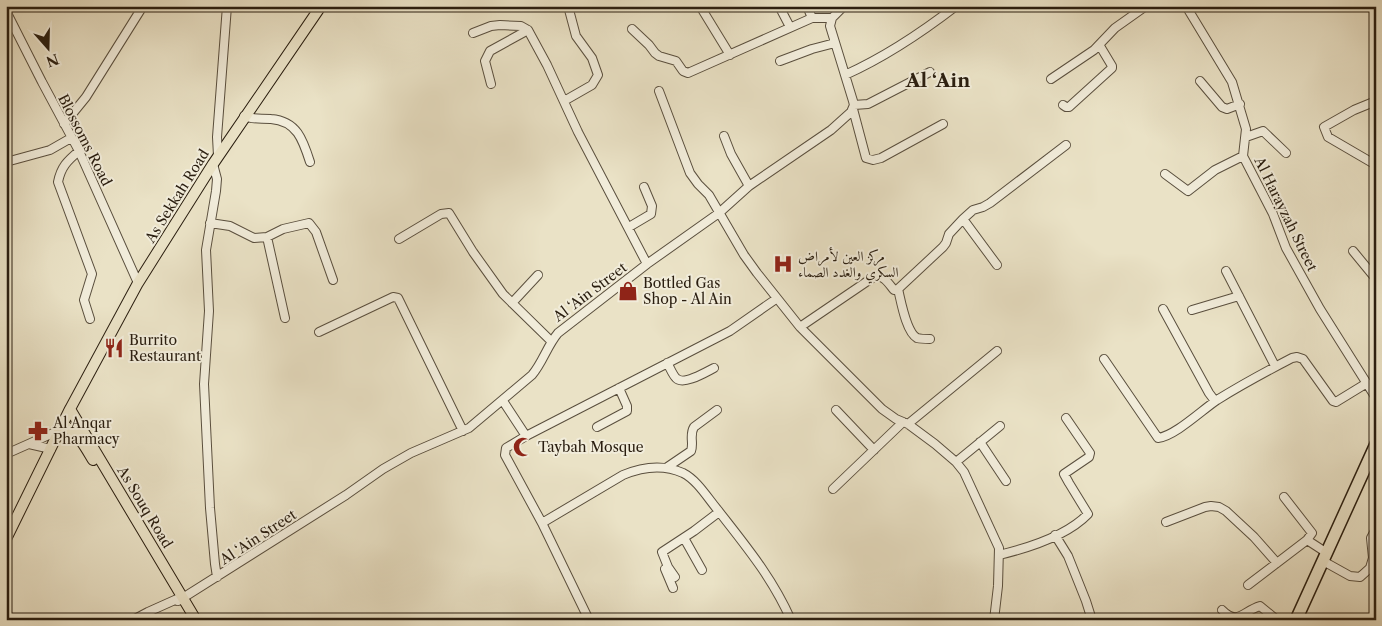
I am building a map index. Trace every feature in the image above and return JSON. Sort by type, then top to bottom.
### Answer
[{"type":"highway","points":[[1296,620],[1375,449]]},
{"type":"main road","name":"As Sekkah Road","points":[[6,539],[70,409],[138,283],[244,116],[321,6]]},
{"type":"main road","name":"As Souq Road","points":[[70,409],[180,600],[189,620]]},
{"type":"main road","name":"As Souq Road","points":[[61,428],[71,430],[78,436],[180,600],[196,620]]},
{"type":"street","points":[[64,124],[86,97],[143,6]]},
{"type":"street","points":[[217,577],[214,564],[210,508],[204,384],[209,334],[206,250],[216,192],[217,137],[227,6]]},
{"type":"street","points":[[564,101],[592,85],[598,75],[592,58],[576,36],[568,6]]},
{"type":"street","points":[[700,6],[730,55]]},
{"type":"street","points":[[779,6],[790,27]]},
{"type":"street","points":[[808,6],[812,18]]},
{"type":"street","points":[[844,6],[832,18],[830,26],[866,158],[873,160],[881,158],[943,124]]},
{"type":"street","points":[[845,76],[880,58],[915,36],[956,6]]},
{"type":"street","name":"Al Harayzah Street","points":[[1186,6],[1227,72],[1245,122],[1244,156],[1266,198],[1292,258],[1320,308],[1376,398]]},
{"type":"street","points":[[1051,79],[1100,46],[1115,28],[1142,7]]},
{"type":"street","name":"Blossoms Road","points":[[6,11],[79,151],[138,283]]},
{"type":"street","points":[[632,28],[655,54],[676,61],[683,71],[688,73],[812,18],[832,18]]},
{"type":"street","points":[[474,33],[491,26],[500,25],[521,26],[528,30],[647,264]]},
{"type":"street","points":[[491,84],[485,61],[490,51],[528,30]]},
{"type":"street","points":[[780,61],[835,43]]},
{"type":"street","points":[[1063,105],[1068,107],[1112,68],[1100,46]]},
{"type":"street","points":[[853,107],[868,104],[930,72]]},
{"type":"street","points":[[1200,81],[1222,107],[1227,108],[1240,104]]},
{"type":"street","points":[[658,92],[690,173],[709,195],[744,255],[776,299],[800,327],[882,409],[905,423],[956,462],[968,480],[997,542],[999,555],[994,620]]},
{"type":"street","points":[[1376,100],[1324,127],[1328,136],[1376,165]]},
{"type":"street","name":"Al ‘Ain Street","points":[[133,620],[180,600],[400,459],[463,431],[503,401],[538,368],[551,341],[558,332],[647,264],[719,213],[749,186],[831,130],[848,116],[853,107]]},
{"type":"street","points":[[244,116],[255,119],[280,120],[295,128],[301,137],[310,162]]},
{"type":"street","points":[[1246,137],[1263,131],[1286,153]]},
{"type":"street","points":[[724,136],[731,154],[749,186]]},
{"type":"street","points":[[6,162],[50,150],[71,138]]},
{"type":"street","points":[[800,327],[875,276],[884,278],[894,290],[898,289],[946,244],[949,234],[973,210],[990,203],[1066,145]]},
{"type":"street","points":[[79,151],[64,163],[59,173],[58,182],[92,274],[84,300],[90,318]]},
{"type":"street","points":[[1165,174],[1188,191],[1215,170],[1244,156]]},
{"type":"street","points":[[629,227],[651,214],[652,206],[644,187]]},
{"type":"street","points":[[399,239],[441,214],[449,213],[473,252],[503,294],[551,341]]},
{"type":"street","points":[[963,219],[997,265]]},
{"type":"street","points":[[210,223],[230,226],[254,238],[267,237],[283,228],[309,223],[316,232],[333,280]]},
{"type":"street","points":[[267,237],[285,318]]},
{"type":"street","points":[[1353,251],[1376,279]]},
{"type":"street","points":[[1226,271],[1276,366]]},
{"type":"street","points":[[512,303],[538,275]]},
{"type":"street","points":[[898,289],[912,334],[919,339],[930,339]]},
{"type":"street","points":[[1192,310],[1239,296]]},
{"type":"street","points":[[319,332],[393,298],[398,298],[463,431]]},
{"type":"street","points":[[589,620],[542,523],[505,456],[509,445],[730,331],[776,299]]},
{"type":"street","points":[[1163,309],[1209,393],[1216,401]]},
{"type":"street","points":[[833,489],[905,423],[997,351]]},
{"type":"street","points":[[1104,359],[1158,438],[1167,436],[1216,401],[1292,358],[1300,357],[1336,402],[1367,383]]},
{"type":"street","points":[[667,363],[676,379],[680,381],[688,380],[714,368]]},
{"type":"street","points":[[597,427],[627,411],[627,406],[619,388]]},
{"type":"street","points":[[503,401],[526,436]]},
{"type":"street","points":[[666,468],[691,451],[691,431],[717,410]]},
{"type":"street","points":[[836,410],[874,450]]},
{"type":"street","points":[[999,555],[1036,544],[1079,522],[1088,514],[1064,474],[1089,457],[1090,454],[1066,418]]},
{"type":"street","points":[[956,462],[1000,426]]},
{"type":"street","points":[[6,454],[61,428]]},
{"type":"street","points":[[980,442],[1006,481]]},
{"type":"street","points":[[29,444],[51,449]]},
{"type":"street","points":[[542,523],[623,475],[649,467],[666,468],[686,475],[699,487],[755,557],[781,598],[791,620]]},
{"type":"street","points":[[1248,585],[1307,540],[1312,533],[1284,496]]},
{"type":"street","points":[[1166,522],[1206,507],[1219,507],[1254,537],[1277,563]]},
{"type":"street","points":[[673,588],[659,554],[719,512]]},
{"type":"street","points":[[1307,540],[1350,576],[1360,577],[1370,568],[1373,558],[1371,538],[1376,529]]},
{"type":"street","points":[[1055,535],[1068,556],[1092,620]]},
{"type":"street","points":[[684,538],[702,570]]},
{"type":"street","points":[[662,552],[675,578]]},
{"type":"street","points":[[1222,610],[1229,618],[1237,618],[1260,606],[1277,620]]},
{"type":"place","name":"مركز العين لأمراض السكري والغدد الصماء","points":[[783,264]]},
{"type":"place","name":"Bottled Gas Shop - Al Ain","points":[[628,291]]},
{"type":"place","name":"Burrito Restaurant","points":[[114,348]]},
{"type":"place","name":"Al Anqar Pharmacy","points":[[38,431]]},
{"type":"place","name":"Taybah Mosque","points":[[523,447]]},
{"type":"district","name":"Al ‘Ain","points":[[938,80]]}]
